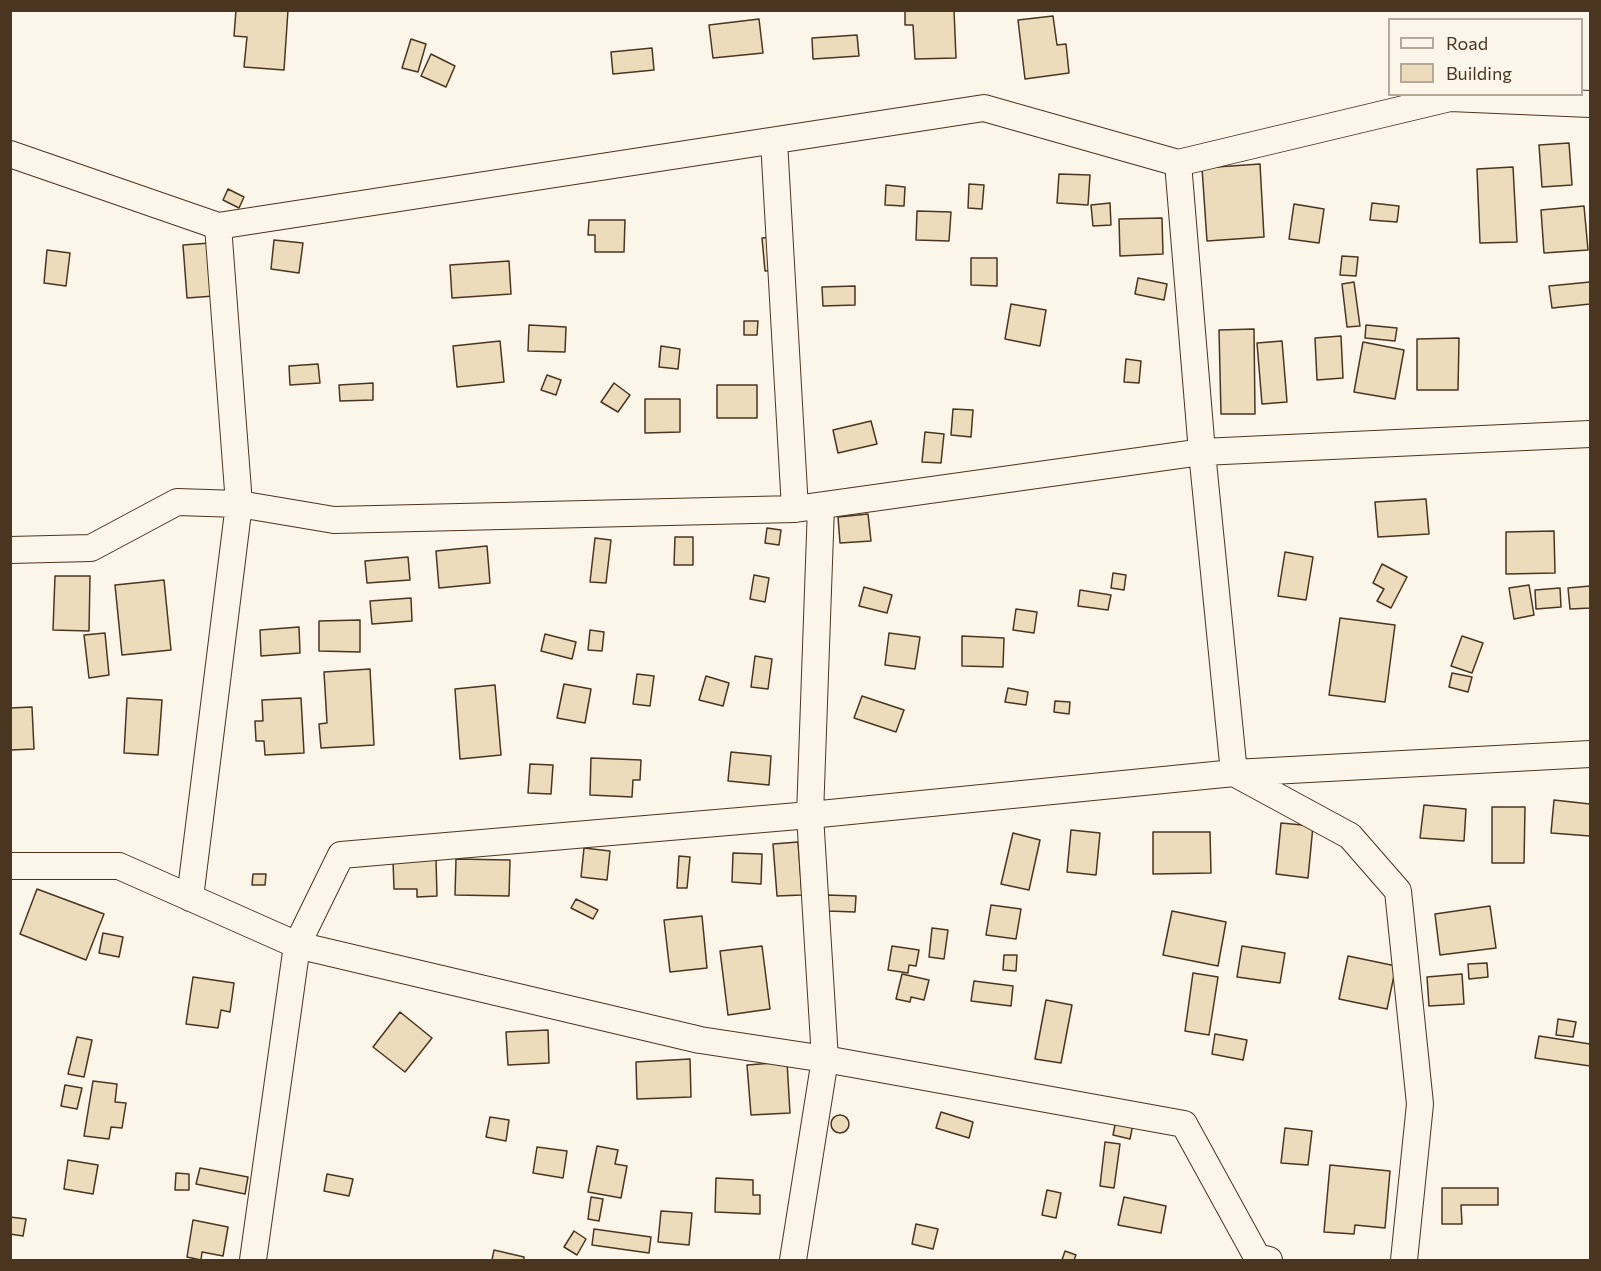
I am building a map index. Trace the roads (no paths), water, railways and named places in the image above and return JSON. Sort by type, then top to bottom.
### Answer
[{"type":"street","points":[[10,154],[219,226],[984,108],[1178,163],[1450,98],[1590,104]]},
{"type":"street","points":[[774,141],[795,509]]},
{"type":"street","points":[[1178,163],[1202,452],[1234,773]]},
{"type":"street","points":[[190,898],[239,504],[219,226]]},
{"type":"street","points":[[10,550],[91,548],[177,502],[239,504],[334,520],[795,509],[1202,452],[1590,434]]},
{"type":"street","points":[[793,1260],[825,1059],[810,815],[821,506]]},
{"type":"street","points":[[253,1260],[297,945],[340,855],[810,815],[1234,773],[1590,754]]},
{"type":"street","points":[[1234,773],[1350,836],[1398,891],[1420,1104],[1404,1260]]},
{"type":"street","points":[[10,866],[119,866],[297,945],[700,1040],[825,1059],[1184,1124],[1257,1257],[1269,1260]]}]
